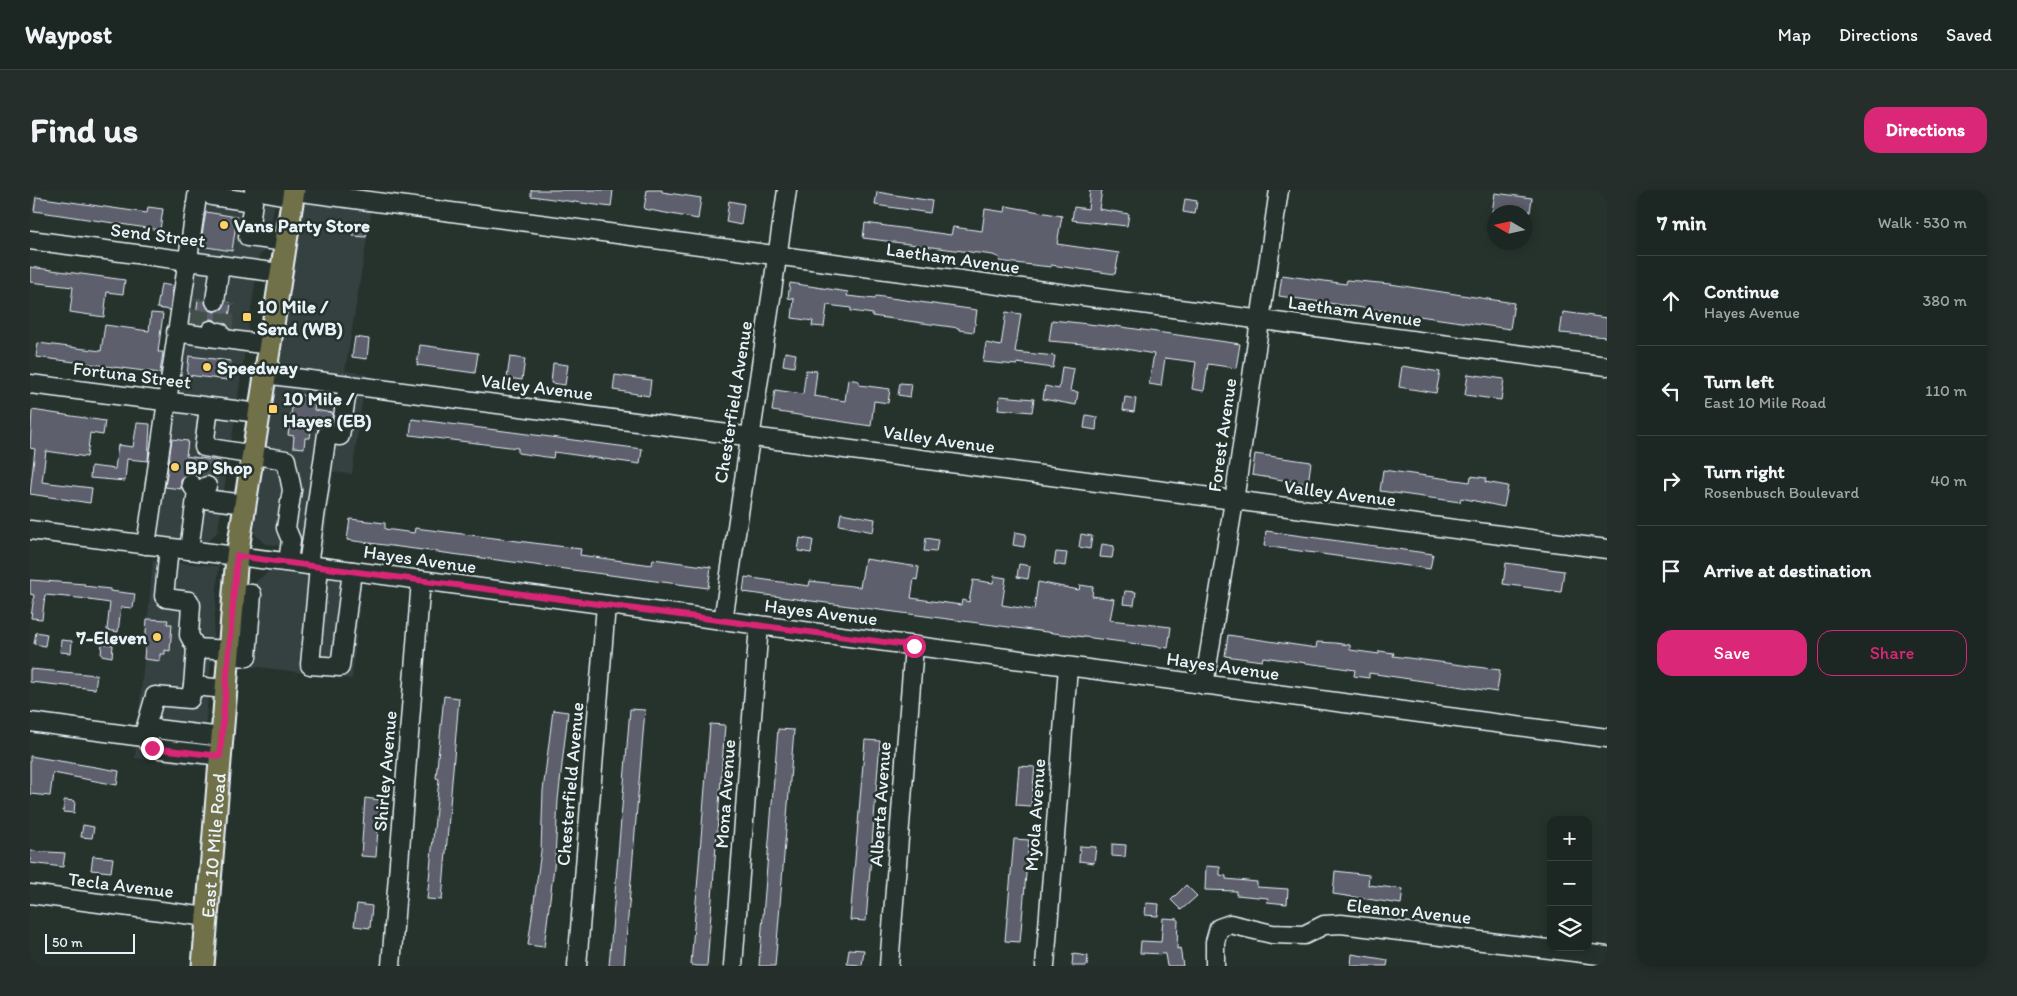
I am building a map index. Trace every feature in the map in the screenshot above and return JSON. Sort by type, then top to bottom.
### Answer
[{"type":"main road","name":"East 10 Mile Road","points":[[203,966],[237,556],[293,193]]},
{"type":"street","points":[[146,545],[198,190]]},
{"type":"street","points":[[213,190],[212,196],[253,202],[247,244],[285,242]]},
{"type":"street","name":"Laetham Avenue","points":[[254,190],[293,193],[1607,366]]},
{"type":"street","name":"Chesterfield Avenue","points":[[723,621],[749,435],[787,190]]},
{"type":"street","name":"Forest Avenue","points":[[1204,685],[1234,501],[1279,190]]},
{"type":"street","name":"Send Street","points":[[30,240],[280,273]]},
{"type":"street","points":[[215,298],[220,265]]},
{"type":"street","points":[[176,332],[211,332],[269,345]]},
{"type":"street","name":"Valley Avenue","points":[[264,374],[749,435],[1234,501],[1607,549]]},
{"type":"street","name":"Fortuna Street","points":[[30,384],[258,413]]},
{"type":"street","points":[[348,385],[340,436],[327,434],[314,566],[310,665],[340,667],[352,571]]},
{"type":"street","points":[[209,407],[203,455],[252,454],[286,460],[292,490],[286,528],[292,540],[288,562]]},
{"type":"street","points":[[189,550],[198,489],[245,504]]},
{"type":"street","name":"Hayes Avenue","points":[[30,530],[288,562],[1607,738]]},
{"type":"street","points":[[143,736],[155,696],[190,699],[193,686],[196,648],[188,635],[191,604],[189,601],[166,598],[164,596],[169,548]]},
{"type":"street","name":"Shirley Avenue","points":[[391,966],[421,580]]},
{"type":"street","name":"Chesterfield Avenue","points":[[577,966],[606,605]]},
{"type":"street","name":"Mona Avenue","points":[[733,966],[759,625]]},
{"type":"street","name":"Alberta Avenue","points":[[889,966],[914,646]]},
{"type":"street","points":[[196,648],[229,653]]},
{"type":"street","name":"Myola Avenue","points":[[1045,966],[1068,667]]},
{"type":"street","points":[[193,686],[226,689]]},
{"type":"street","points":[[30,722],[143,736],[152,748],[221,746]]},
{"type":"street","name":"Tecla Avenue","points":[[30,894],[207,917]]},
{"type":"street","name":"Eleanor Avenue","points":[[1214,966],[1215,942],[1219,928],[1230,924],[1272,934],[1290,935],[1304,935],[1324,925],[1369,927],[1607,956]]},
{"type":"shaded area","points":[[192,190],[277,190],[267,249],[259,256],[218,531],[206,543],[153,535]]},
{"type":"shaded area","points":[[304,190],[375,190],[345,371],[366,374],[352,474],[333,472],[323,551],[265,544],[254,533]]},
{"type":"shaded area","points":[[153,561],[219,566],[202,766],[135,758]]},
{"type":"shaded area","points":[[269,571],[362,583],[352,679],[242,665],[251,586]]},
{"type":"building","points":[[531,190],[613,190],[611,207],[531,196]]},
{"type":"building","points":[[647,190],[662,190],[662,192],[701,198],[698,219],[644,209]]},
{"type":"building","points":[[1090,190],[1102,190],[1099,209],[1129,214],[1127,226],[1072,220],[1074,207],[1088,209]]},
{"type":"building","points":[[877,192],[932,201],[930,213],[875,205]]},
{"type":"building","points":[[1495,193],[1532,198],[1531,205],[1493,205]]},
{"type":"building","points":[[36,197],[147,213],[148,207],[163,209],[160,230],[34,211]]},
{"type":"building","points":[[1185,199],[1197,201],[1195,214],[1183,212]]},
{"type":"building","points":[[729,201],[744,204],[741,225],[726,222]]},
{"type":"building","points":[[1006,206],[1062,216],[1057,244],[1119,253],[1115,274],[1051,265],[1051,267],[999,261],[1000,258],[993,255],[863,238],[865,223],[951,235],[953,227],[982,231],[985,209],[1005,212]]},
{"type":"building","points":[[206,212],[237,217],[232,251],[200,246]]},
{"type":"building","points":[[355,223],[368,225],[366,237],[353,236]]},
{"type":"building","points":[[30,267],[125,280],[123,294],[107,292],[104,317],[70,312],[73,287],[30,282]]},
{"type":"building","points":[[1282,275],[1346,284],[1347,280],[1390,284],[1514,303],[1510,329],[1279,296]]},
{"type":"building","points":[[790,283],[848,292],[847,296],[875,299],[876,296],[977,310],[974,332],[959,330],[959,328],[872,316],[873,314],[851,311],[851,308],[827,305],[824,327],[812,326],[813,321],[792,318],[794,299],[788,298]]},
{"type":"building","points":[[161,284],[173,286],[170,310],[157,308]]},
{"type":"building","points":[[198,299],[204,300],[208,309],[214,312],[223,308],[226,302],[231,303],[228,325],[212,319],[207,320],[202,325],[195,324]]},
{"type":"building","points":[[1006,312],[1021,314],[1015,352],[1055,356],[1053,368],[1017,363],[1017,365],[983,362],[986,343],[1001,346]]},
{"type":"building","points":[[1563,312],[1607,318],[1607,337],[1560,333]]},
{"type":"building","points":[[151,313],[163,314],[158,352],[163,352],[160,373],[36,357],[38,343],[101,351],[105,325],[149,331]]},
{"type":"building","points":[[1052,320],[1115,326],[1240,344],[1236,368],[1208,364],[1204,391],[1192,389],[1196,362],[1165,358],[1161,386],[1149,384],[1154,354],[1108,346],[1049,341]]},
{"type":"building","points":[[355,337],[369,339],[367,359],[352,357]]},
{"type":"building","points":[[420,345],[478,353],[475,373],[417,365]]},
{"type":"building","points":[[785,352],[796,354],[794,367],[783,365]]},
{"type":"building","points":[[189,356],[231,361],[228,380],[187,375]]},
{"type":"building","points":[[510,357],[525,359],[522,380],[507,378]]},
{"type":"building","points":[[553,363],[568,365],[565,385],[551,383]]},
{"type":"building","points":[[1402,366],[1440,372],[1436,393],[1399,387]]},
{"type":"building","points":[[1062,367],[1074,369],[1070,391],[1078,392],[1076,405],[1043,399],[1045,386],[1059,389]]},
{"type":"building","points":[[806,370],[817,371],[814,396],[845,401],[848,379],[859,381],[859,385],[890,389],[888,403],[874,401],[871,426],[772,411],[775,390],[803,394]]},
{"type":"building","points":[[1468,374],[1504,379],[1501,400],[1465,395]]},
{"type":"building","points":[[615,375],[651,380],[649,396],[613,390]]},
{"type":"building","points":[[900,383],[912,384],[910,397],[898,395]]},
{"type":"building","points":[[294,394],[316,397],[314,410],[333,413],[331,424],[312,424],[310,438],[305,438],[304,448],[293,447],[294,436],[288,435]]},
{"type":"building","points":[[1000,396],[1034,399],[1032,412],[998,409]]},
{"type":"building","points":[[1125,397],[1136,399],[1134,412],[1123,410]]},
{"type":"building","points":[[32,410],[105,421],[103,435],[90,433],[87,457],[46,451],[42,482],[92,488],[90,503],[30,494],[35,449],[30,448]]},
{"type":"building","points":[[1086,415],[1097,417],[1096,430],[1084,428]]},
{"type":"building","points":[[412,419],[642,449],[640,464],[554,452],[553,458],[518,453],[518,448],[410,435]]},
{"type":"building","points":[[137,423],[150,424],[148,461],[127,459],[125,481],[90,478],[91,466],[115,469],[118,445],[133,447]]},
{"type":"building","points":[[172,439],[188,441],[186,456],[220,461],[216,482],[212,477],[200,478],[190,473],[181,479],[181,489],[165,487]]},
{"type":"building","points":[[1255,454],[1311,462],[1308,484],[1252,475]]},
{"type":"building","points":[[1383,470],[1470,482],[1471,476],[1486,478],[1485,482],[1508,486],[1504,507],[1461,498],[1460,502],[1380,491]]},
{"type":"building","points":[[841,513],[875,519],[873,532],[839,525]]},
{"type":"building","points":[[350,519],[385,523],[385,529],[414,533],[415,528],[581,549],[580,555],[652,565],[653,559],[711,567],[708,588],[347,540]]},
{"type":"building","points":[[1266,531],[1433,554],[1430,569],[1264,546]]},
{"type":"building","points":[[1015,532],[1026,534],[1024,547],[1013,545]]},
{"type":"building","points":[[1081,534],[1092,536],[1090,549],[1079,547]]},
{"type":"building","points":[[800,538],[813,540],[811,553],[798,551]]},
{"type":"building","points":[[926,538],[938,540],[936,552],[924,551]]},
{"type":"building","points":[[1102,544],[1114,546],[1112,558],[1100,557]]},
{"type":"building","points":[[1056,552],[1067,553],[1065,566],[1054,564]]},
{"type":"building","points":[[865,559],[919,567],[917,580],[914,579],[911,598],[961,605],[962,600],[969,602],[973,580],[993,583],[994,576],[1006,578],[1002,605],[1034,610],[1038,582],[1079,590],[1080,585],[1093,587],[1092,596],[1114,599],[1110,620],[1171,627],[1168,648],[743,592],[745,577],[809,586],[810,581],[860,587]]},
{"type":"building","points":[[1506,563],[1564,571],[1561,592],[1503,584]]},
{"type":"building","points":[[1019,564],[1030,566],[1028,579],[1017,577]]},
{"type":"building","points":[[30,580],[85,584],[84,586],[135,594],[133,608],[121,607],[118,632],[107,630],[110,603],[89,599],[45,595],[42,619],[31,618],[34,595],[30,594]]},
{"type":"building","points":[[1125,591],[1136,592],[1134,605],[1123,604]]},
{"type":"building","points":[[147,619],[168,620],[167,624],[172,624],[170,651],[165,650],[165,654],[160,654],[160,661],[144,659]]},
{"type":"building","points":[[36,632],[47,634],[45,646],[34,644]]},
{"type":"building","points":[[1228,635],[1316,648],[1317,642],[1335,643],[1350,645],[1350,650],[1379,654],[1379,651],[1394,653],[1393,656],[1500,670],[1497,692],[1369,673],[1369,678],[1354,676],[1355,670],[1263,657],[1262,661],[1225,656]]},
{"type":"building","points":[[61,640],[72,641],[71,653],[60,652]]},
{"type":"building","points":[[102,643],[113,645],[112,657],[101,655]]},
{"type":"building","points":[[30,669],[97,675],[95,689],[30,682]]},
{"type":"building","points":[[444,696],[459,698],[442,900],[427,899],[439,779],[436,778]]},
{"type":"building","points":[[630,709],[645,710],[624,966],[609,966]]},
{"type":"building","points":[[553,710],[568,712],[558,800],[555,859],[544,947],[528,945],[541,851],[543,791]]},
{"type":"building","points":[[710,724],[725,725],[707,966],[698,966],[691,965]]},
{"type":"building","points":[[778,729],[794,730],[778,930],[775,966],[759,966]]},
{"type":"building","points":[[865,740],[880,741],[866,921],[850,920]]},
{"type":"building","points":[[30,756],[119,771],[117,785],[53,773],[50,796],[30,794]]},
{"type":"building","points":[[1019,766],[1035,767],[1031,806],[1016,805]]},
{"type":"building","points":[[365,798],[380,800],[376,857],[361,856]]},
{"type":"building","points":[[64,800],[75,801],[74,813],[63,812]]},
{"type":"building","points":[[83,825],[94,827],[92,838],[81,837]]},
{"type":"building","points":[[1014,839],[1029,840],[1020,942],[1005,941]]},
{"type":"building","points":[[1112,844],[1126,845],[1125,857],[1112,856]]},
{"type":"building","points":[[1080,846],[1096,847],[1094,863],[1079,861]]},
{"type":"building","points":[[30,851],[65,853],[63,867],[30,863]]},
{"type":"building","points":[[93,856],[113,858],[111,872],[91,870]]},
{"type":"building","points":[[1206,866],[1220,867],[1220,875],[1226,876],[1226,879],[1257,882],[1257,887],[1288,889],[1287,904],[1267,902],[1268,898],[1236,895],[1236,891],[1205,890]]},
{"type":"building","points":[[1335,871],[1369,875],[1368,885],[1403,889],[1401,904],[1333,894]]},
{"type":"building","points":[[1186,885],[1197,896],[1181,910],[1171,900]]},
{"type":"building","points":[[1146,903],[1159,904],[1158,916],[1145,915]]},
{"type":"building","points":[[357,904],[372,906],[370,928],[354,926]]},
{"type":"building","points":[[1163,918],[1178,919],[1177,949],[1180,948],[1183,966],[1167,966],[1165,954],[1140,953],[1141,941],[1161,942]]},
{"type":"building","points":[[849,949],[864,950],[862,965],[847,964]]},
{"type":"building","points":[[1073,954],[1088,956],[1087,966],[1072,966]]},
{"type":"building","points":[[1352,954],[1388,960],[1387,966],[1351,966]]},
{"type":"tunnel","points":[[199,328],[203,299]]},
{"type":"tunnel","points":[[223,331],[227,302]]},
{"type":"tunnel","points":[[191,484],[195,458]]},
{"type":"tunnel","points":[[207,486],[211,460]]},
{"type":"place","name":"Vans Party Store","points":[[224,225]]},
{"type":"place","name":"10 Mile / Send (WB)","points":[[247,317]]},
{"type":"place","name":"Speedway","points":[[207,367]]},
{"type":"place","name":"10 Mile / Hayes (EB)","points":[[273,409]]},
{"type":"place","name":"BP Shop","points":[[175,467]]},
{"type":"place","name":"7-Eleven","points":[[157,637]]},
{"type":"route","points":[[152,748],[220,756],[237,556],[914,646]]}]
